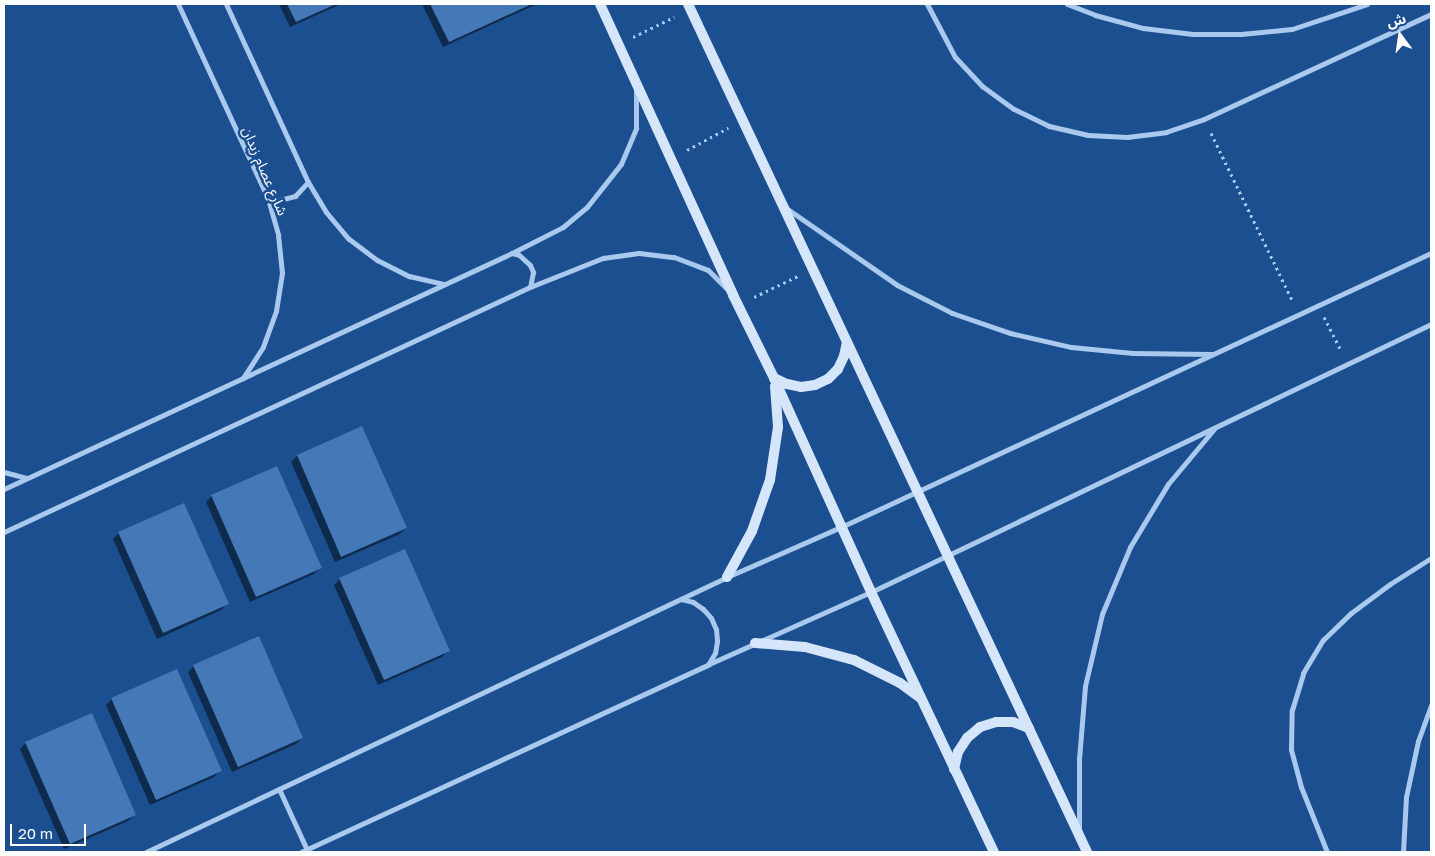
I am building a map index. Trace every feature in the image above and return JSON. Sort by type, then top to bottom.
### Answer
[{"type":"street","name":"شارع عصام زيدان","points":[[178,4],[268,199],[278,235],[282,273],[276,311],[263,347],[242,379]]},
{"type":"street","points":[[226,4],[308,182],[326,212],[343,232],[377,260],[409,276],[443,284]]},
{"type":"street","points":[[600,4],[920,698],[994,852]]},
{"type":"street","points":[[927,4],[955,57],[982,86],[1014,109],[1050,126],[1088,136],[1127,137],[1166,132],[1204,119],[1431,14]]},
{"type":"street","points":[[1067,4],[1095,15],[1143,28],[1193,34],[1241,34],[1292,28],[1367,4]]},
{"type":"street","points":[[690,6],[1087,852]]},
{"type":"street","points":[[4,489],[512,253],[562,227],[588,207],[621,164],[636,128],[636,83]]},
{"type":"street","points":[[268,199],[276,201],[295,196],[308,182]]},
{"type":"street","points":[[784,206],[897,285],[952,313],[1010,333],[1071,347],[1115,352],[1214,354]]},
{"type":"street","points":[[512,253],[519,255],[530,265],[533,272],[530,287]]},
{"type":"street","points":[[4,532],[530,287],[603,258],[639,253],[674,257],[708,270],[736,300]]},
{"type":"street","points":[[146,852],[727,577],[841,527],[917,490],[1431,253]]},
{"type":"street","points":[[280,789],[304,851],[708,664],[871,592],[1431,324]]},
{"type":"street","points":[[774,378],[800,387],[815,385],[828,379],[838,369],[844,356],[847,342]]},
{"type":"street","points":[[727,577],[752,531],[770,480],[778,427],[774,378]]},
{"type":"street","points":[[1080,836],[1079,759],[1085,686],[1102,614],[1130,547],[1168,484],[1216,428]]},
{"type":"street","points":[[4,472],[27,478]]},
{"type":"street","points":[[1327,852],[1301,787],[1291,749],[1292,710],[1303,673],[1323,640],[1351,613],[1390,584],[1431,558]]},
{"type":"street","points":[[681,599],[693,602],[703,609],[711,618],[716,629],[715,653],[708,664]]},
{"type":"street","points":[[755,643],[805,647],[854,660],[900,683],[920,698]]},
{"type":"street","points":[[1403,852],[1406,797],[1418,740],[1431,705]]},
{"type":"street","points":[[954,769],[958,752],[967,738],[980,728],[996,722],[1013,722],[1029,728]]},
{"type":"path","points":[[619,44],[690,6]]},
{"type":"path","points":[[1204,119],[1299,314]]},
{"type":"path","points":[[670,158],[743,120]]},
{"type":"path","points":[[736,300],[813,269]]},
{"type":"path","points":[[1318,306],[1348,364]]},
{"type":"building","points":[[287,4],[336,4],[296,22]]},
{"type":"building","points":[[430,4],[532,4],[449,42]]},
{"type":"building","points":[[362,426],[407,528],[341,557],[297,455]]},
{"type":"building","points":[[277,466],[322,568],[256,597],[211,495]]},
{"type":"building","points":[[184,503],[229,604],[163,633],[118,532]]},
{"type":"building","points":[[405,549],[450,651],[384,680],[339,578]]},
{"type":"building","points":[[259,636],[303,738],[238,767],[193,665]]},
{"type":"building","points":[[177,669],[222,771],[156,800],[111,698]]},
{"type":"building","points":[[92,713],[136,815],[70,844],[25,742]]}]
